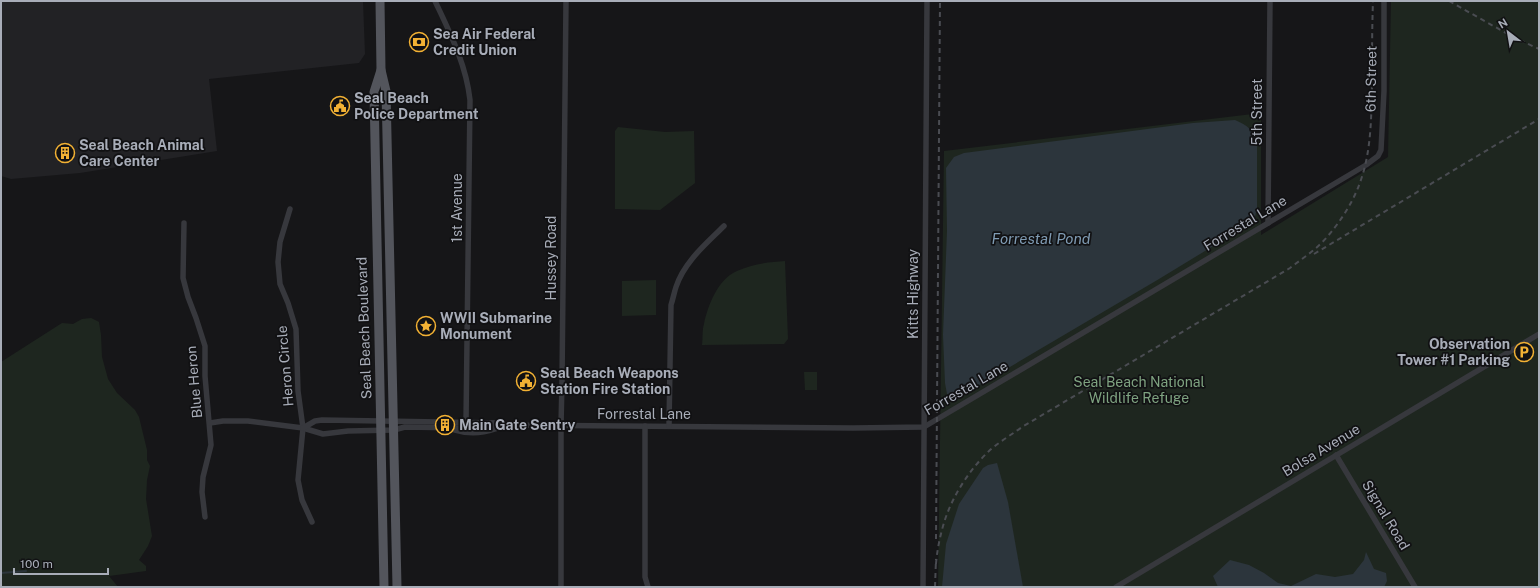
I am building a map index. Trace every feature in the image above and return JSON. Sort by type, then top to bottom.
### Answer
[{"type":"main road","name":"Seal Beach Boulevard","points":[[380,1],[381,70],[386,91],[397,587]]},
{"type":"main road","name":"Seal Beach Boulevard","points":[[381,70],[374,92],[384,587]]},
{"type":"street","name":"1st Avenue","points":[[435,1],[454,40],[462,61],[468,84],[470,100],[466,422]]},
{"type":"street","name":"Hussey Road","points":[[561,587],[561,426],[566,1]]},
{"type":"street","name":"Kitts Highway","points":[[923,587],[926,1]]},
{"type":"street","name":"5th Street","points":[[1268,223],[1270,1]]},
{"type":"street","name":"6th Street","points":[[1378,156],[1382,150],[1384,1]]},
{"type":"street","name":"Forrestal Lane","points":[[393,426],[466,422],[500,423],[507,425],[561,426],[924,427],[1366,165],[1378,156]]},
{"type":"street","name":"Heron Circle","points":[[290,209],[280,242],[278,262],[280,284],[296,329],[298,391],[303,428],[298,480],[302,500],[312,522]]},
{"type":"street","name":"Blue Heron","points":[[184,223],[184,278],[188,297],[205,346],[205,376],[211,445],[203,477],[202,492],[204,517]]},
{"type":"street","points":[[669,426],[671,306],[675,287],[692,258],[724,226]]},
{"type":"street","name":"Bolsa Avenue","points":[[1116,587],[1539,334]]},
{"type":"street","points":[[303,428],[315,421],[322,420],[381,421],[393,426]]},
{"type":"street","points":[[210,423],[222,421],[248,421],[303,428],[323,434],[348,430],[381,431],[393,426]]},
{"type":"street","name":"Forrestal Lane","points":[[393,426],[449,428],[500,427],[507,425]]},
{"type":"street","points":[[645,426],[645,577],[648,587]]},
{"type":"street","name":"Signal Road","points":[[1336,455],[1415,587]]},
{"type":"shaded area","points":[[1,1],[363,1],[365,54],[359,63],[209,79],[217,151],[80,173],[11,179],[1,176]]},
{"type":"green space","name":"Seal Beach National Wildlife Refuge","points":[[1391,1],[1539,1],[1539,587],[938,587],[944,151],[1261,113],[1261,235],[1388,157]]},
{"type":"green space","points":[[618,127],[665,132],[694,131],[695,183],[660,210],[615,209],[615,131]]},
{"type":"green space","points":[[785,261],[788,339],[784,344],[702,345],[703,326],[708,309],[715,293],[724,280],[737,271],[755,265]]},
{"type":"green space","points":[[656,280],[656,315],[622,316],[622,281]]},
{"type":"green space","points":[[91,318],[99,322],[102,357],[108,379],[117,393],[135,410],[139,417],[147,450],[147,460],[150,466],[147,480],[146,499],[152,536],[148,546],[139,560],[146,566],[146,571],[109,576],[118,587],[1,587],[1,362],[62,323],[73,324],[82,319]]},
{"type":"green space","points":[[804,372],[817,372],[817,390],[805,390]]},
{"type":"water","name":"Forrestal Pond","points":[[1235,120],[1250,129],[1256,139],[1257,144],[1257,207],[1255,217],[1246,226],[964,394],[955,396],[947,394],[945,383],[943,335],[947,231],[946,168],[954,157],[964,153],[1193,123]]},
{"type":"water","points":[[997,463],[1008,502],[1023,587],[942,587],[946,544],[959,504],[983,468]]},
{"type":"water","points":[[1366,552],[1374,569],[1386,573],[1387,581],[1384,587],[1218,587],[1213,576],[1230,560],[1249,565],[1278,583],[1291,586],[1316,574],[1335,577],[1353,574],[1364,560]]},
{"type":"waterway","points":[[1,573],[26,571]]},
{"type":"railway","points":[[936,539],[940,1]]},
{"type":"railway","points":[[936,564],[938,547],[949,508],[967,477],[989,451],[1022,427],[1290,268],[1323,241],[1341,219],[1352,201],[1360,183],[1369,146],[1371,127],[1373,1]]},
{"type":"railway","points":[[1449,1],[1513,37],[1539,49]]},
{"type":"railway","points":[[1314,254],[1539,119]]},
{"type":"railway","points":[[935,587],[936,559]]},
{"type":"place","name":"Sea Air Federal Credit Union","points":[[419,42]]},
{"type":"place","name":"Seal Beach Police Department","points":[[340,106]]},
{"type":"place","name":"Seal Beach Animal Care Center","points":[[65,153]]},
{"type":"place","name":"WWII Submarine Monument","points":[[426,326]]},
{"type":"place","name":"Observation Tower #1 Parking","points":[[1524,352]]},
{"type":"place","name":"Seal Beach Weapons Station Fire Station","points":[[526,381]]},
{"type":"place","name":"Main Gate Sentry","points":[[445,425]]}]
